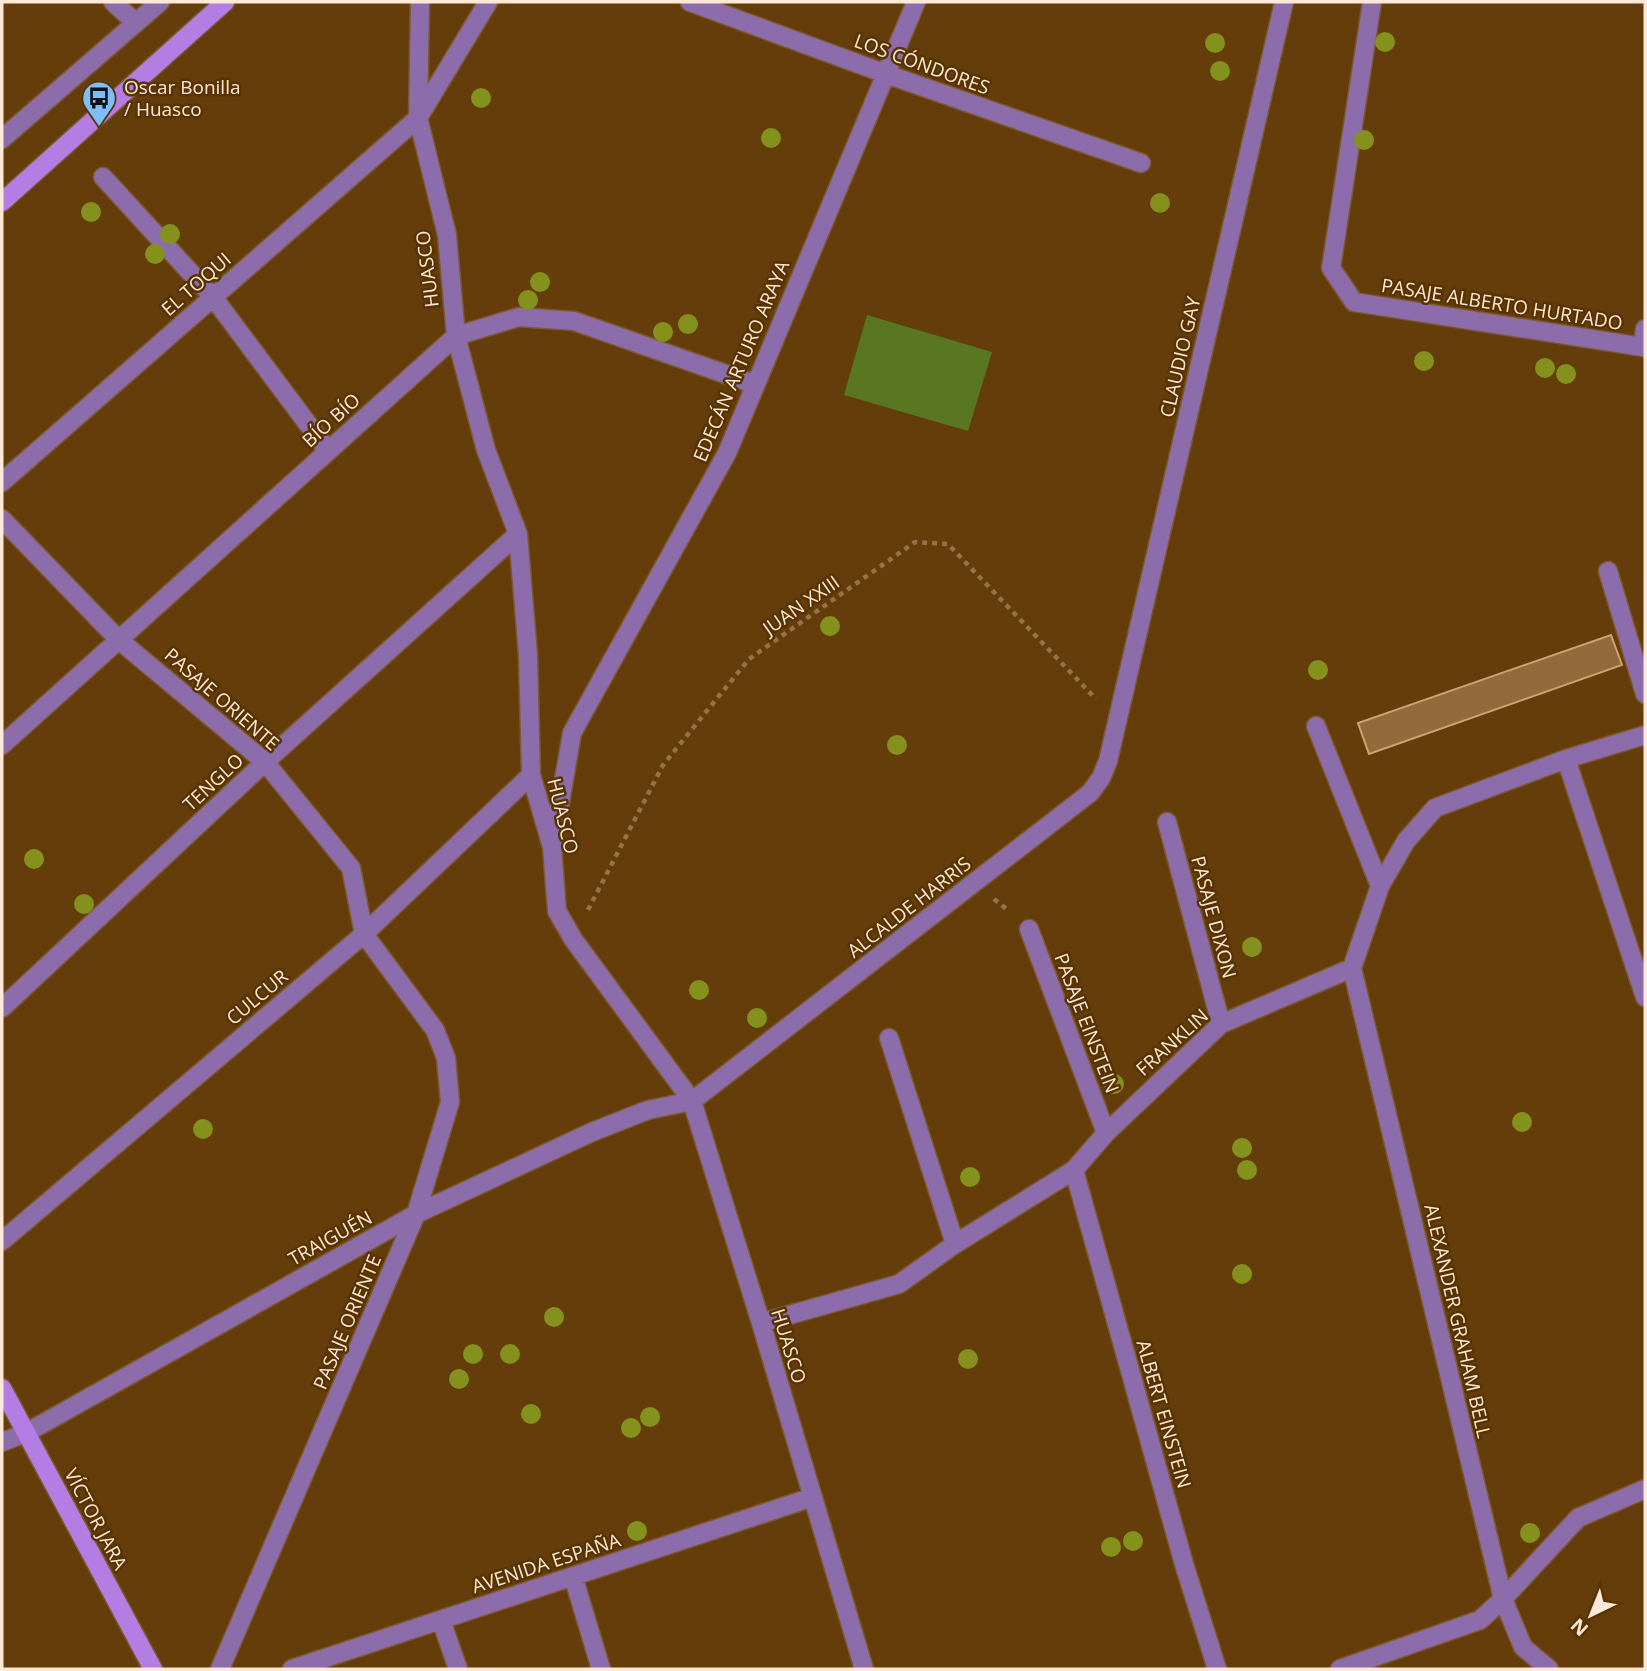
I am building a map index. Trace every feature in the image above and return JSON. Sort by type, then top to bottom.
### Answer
[{"type":"main road","points":[[2,202],[225,2]]},
{"type":"main road","name":"VÍCTOR JARA","points":[[2,1388],[153,1669]]},
{"type":"street","points":[[113,2],[135,22]]},
{"type":"street","points":[[2,139],[160,2]]},
{"type":"street","name":"HUASCO","points":[[420,2],[418,118],[447,235],[456,336],[486,450],[518,534],[528,655],[531,775],[552,848],[557,911],[573,939],[692,1101],[864,1669]]},
{"type":"street","name":"EL TOQUI","points":[[2,482],[418,118],[488,2]]},
{"type":"street","name":"LOS CÓNDORES","points":[[690,2],[1140,163]]},
{"type":"street","name":"EDECÁN ARTURO ARAYA","points":[[552,848],[572,733],[727,453],[916,2]]},
{"type":"street","name":"CLAUDIO GAY","points":[[1117,721],[1283,2]]},
{"type":"street","name":"PASAJE ALBERTO HURTADO","points":[[1372,2],[1331,268],[1354,302],[1644,338]]},
{"type":"street","points":[[103,177],[213,297],[328,451]]},
{"type":"street","name":"BÍO BÍO","points":[[2,745],[456,336],[519,317],[575,321],[754,384]]},
{"type":"street","name":"PASAJE ORIENTE","points":[[2,519],[119,639],[265,762],[351,868],[365,934],[435,1030],[446,1058],[450,1102],[416,1214],[220,1669]]},
{"type":"street","name":"TENGLO","points":[[2,1008],[265,762],[518,534]]},
{"type":"street","points":[[1608,571],[1645,694]]},
{"type":"street","name":"ALCALDE HARRIS","points":[[692,1101],[1090,793],[1101,778],[1108,761],[1117,721]]},
{"type":"street","points":[[1316,726],[1380,886]]},
{"type":"street","points":[[1352,968],[1380,886],[1406,841],[1435,808],[1566,759],[1645,735]]},
{"type":"street","points":[[1566,759],[1645,996]]},
{"type":"street","name":"CULCUR","points":[[2,1241],[365,934],[531,775]]},
{"type":"street","name":"PASAJE DIXON","points":[[1167,822],[1221,1024]]},
{"type":"street","name":"PASAJE EINSTEIN","points":[[1029,929],[1106,1133]]},
{"type":"street","name":"FRANKLIN","points":[[761,1323],[899,1284],[955,1244],[1074,1170],[1106,1133],[1221,1024],[1352,968]]},
{"type":"street","name":"ALEXANDER GRAHAM BELL","points":[[1352,968],[1503,1599],[1523,1647],[1549,1669]]},
{"type":"street","points":[[889,1038],[955,1244]]},
{"type":"street","name":"TRAIGUÉN","points":[[2,1442],[26,1433],[416,1214],[603,1128],[648,1110],[692,1101]]},
{"type":"street","name":"ALBERT EINSTEIN","points":[[1074,1170],[1216,1669]]},
{"type":"street","points":[[1340,1669],[1480,1620],[1578,1518],[1645,1489]]},
{"type":"street","name":"AVENIDA ESPAÑA","points":[[292,1669],[813,1497]]},
{"type":"street","points":[[573,1576],[601,1669]]},
{"type":"street","points":[[441,1620],[458,1669]]},
{"type":"path","name":"JUAN XXIII","points":[[573,939],[663,765],[749,659],[915,542],[948,544],[1117,721]]},
{"type":"path","points":[[975,882],[1029,929]]},
{"type":"green space","points":[[867,315],[992,352],[968,431],[844,395]]},
{"type":"building","points":[[1611,635],[1622,665],[1369,754],[1358,723]]},
{"type":"place","name":"Oscar Bonilla / Huasco","points":[[99,128]]}]
